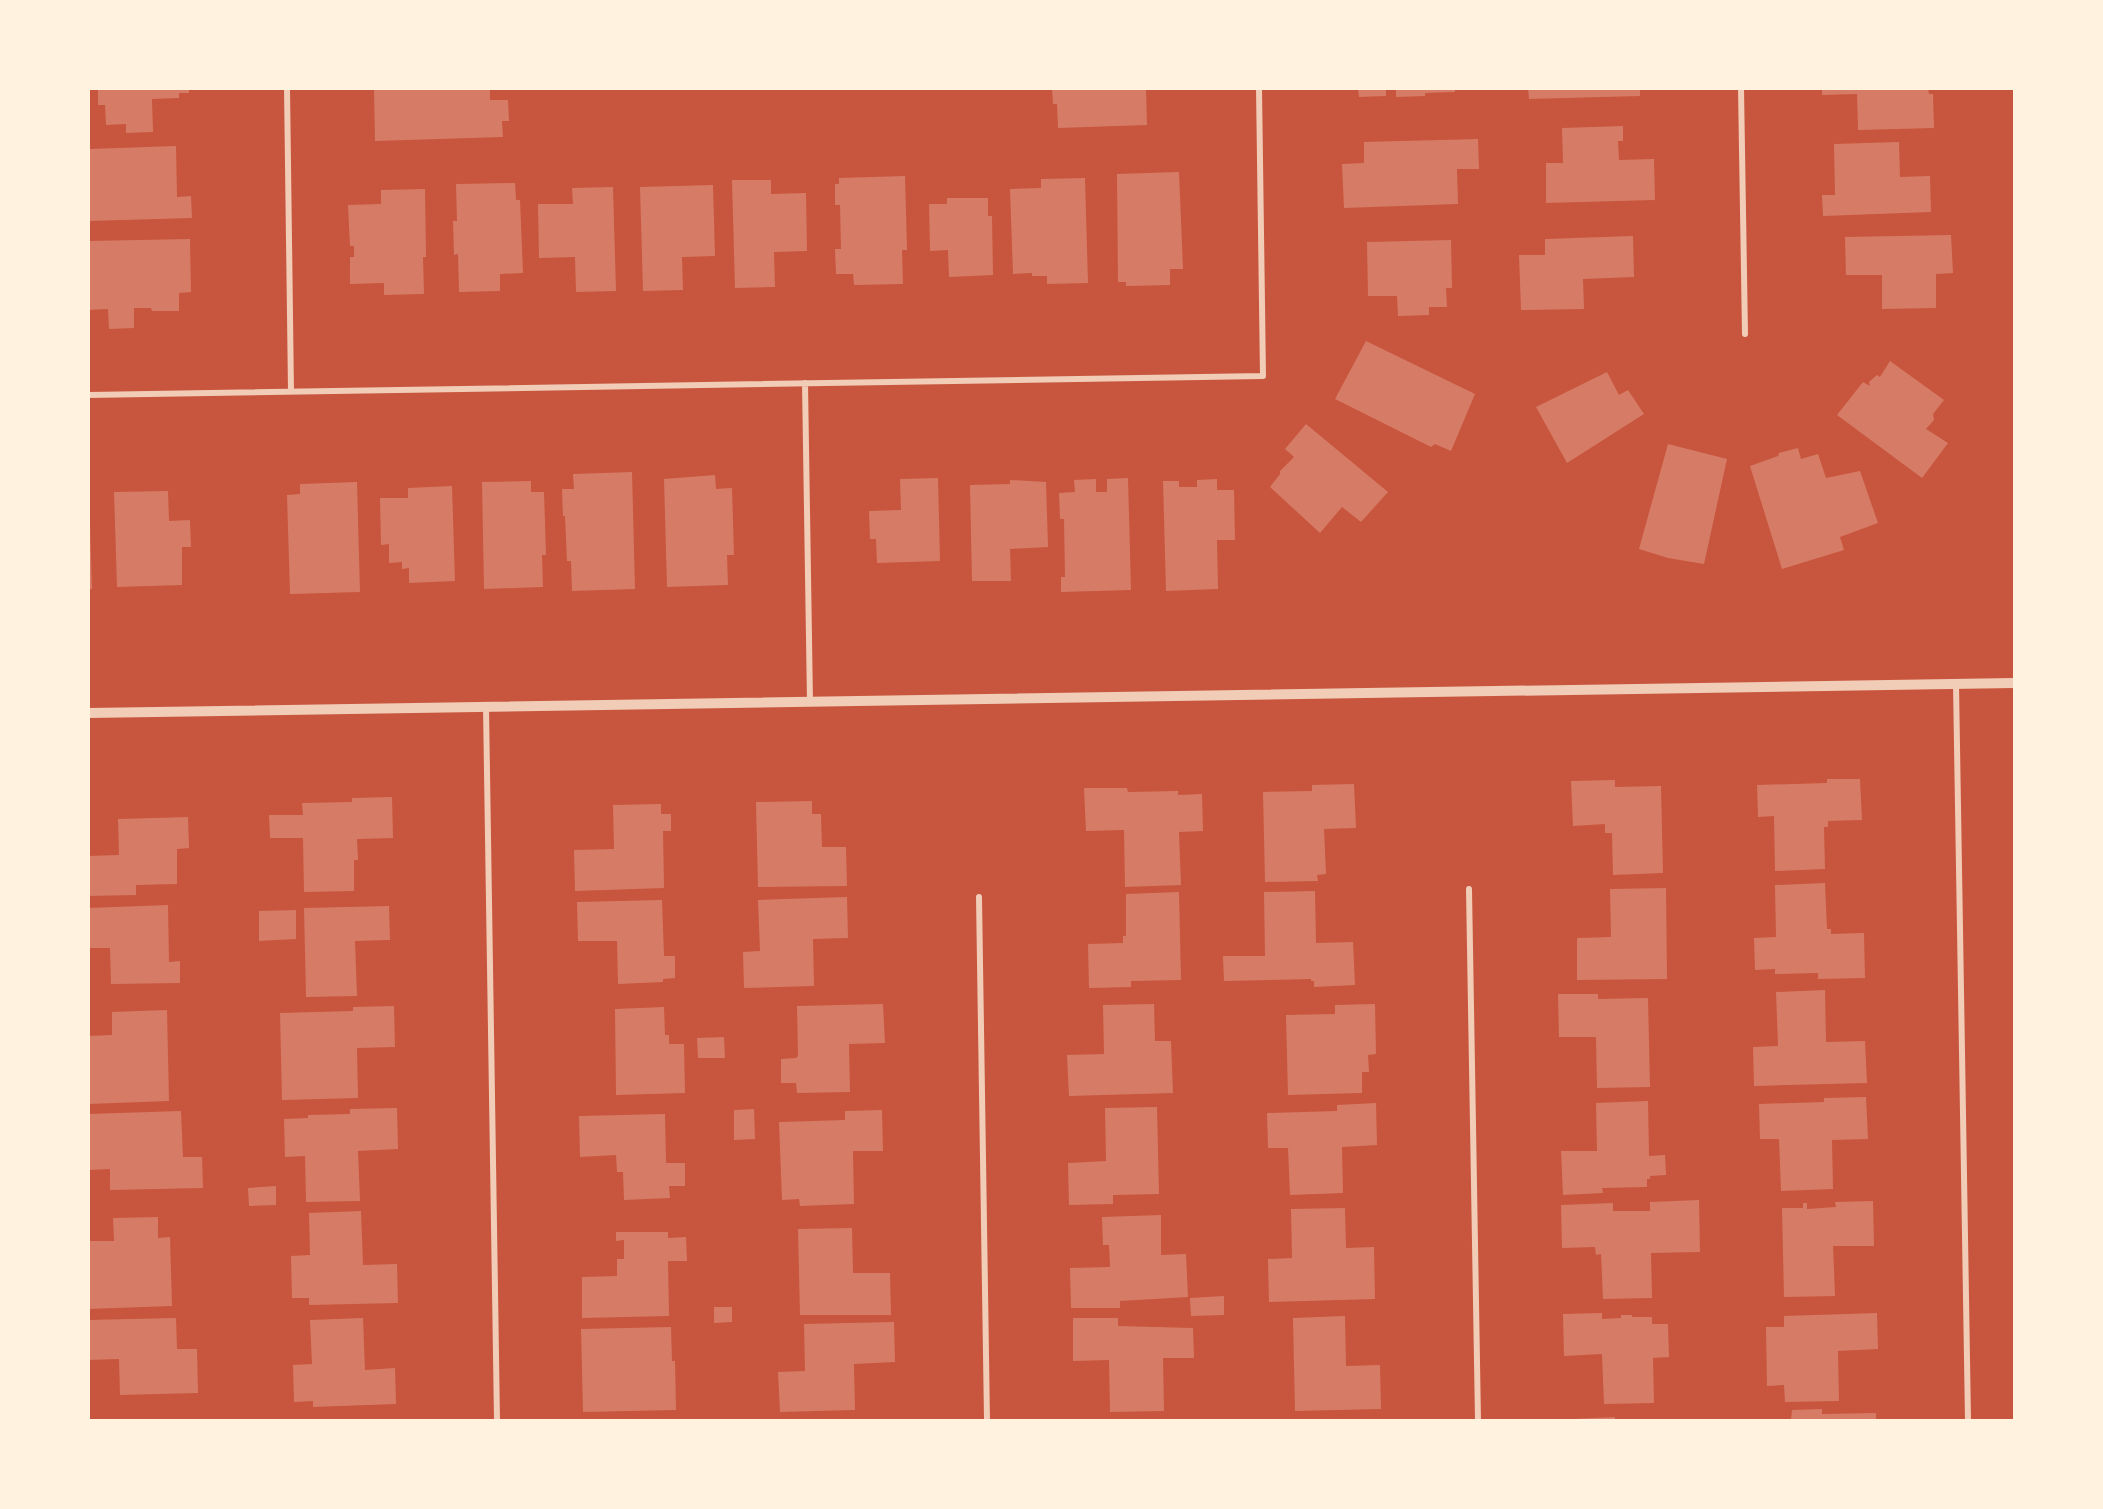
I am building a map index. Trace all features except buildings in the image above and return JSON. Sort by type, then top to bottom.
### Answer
[{"type":"street","points":[[287,88],[291,392]]},
{"type":"street","points":[[88,395],[1263,376],[1258,88]]},
{"type":"street","points":[[1742,88],[1745,334]]},
{"type":"street","points":[[805,383],[810,702]]},
{"type":"street","points":[[88,713],[2014,683]]},
{"type":"street","points":[[1956,684],[1968,1420]]},
{"type":"street","points":[[486,707],[497,1420]]},
{"type":"street","points":[[1469,889],[1478,1420]]},
{"type":"street","points":[[979,897],[987,1420]]}]
